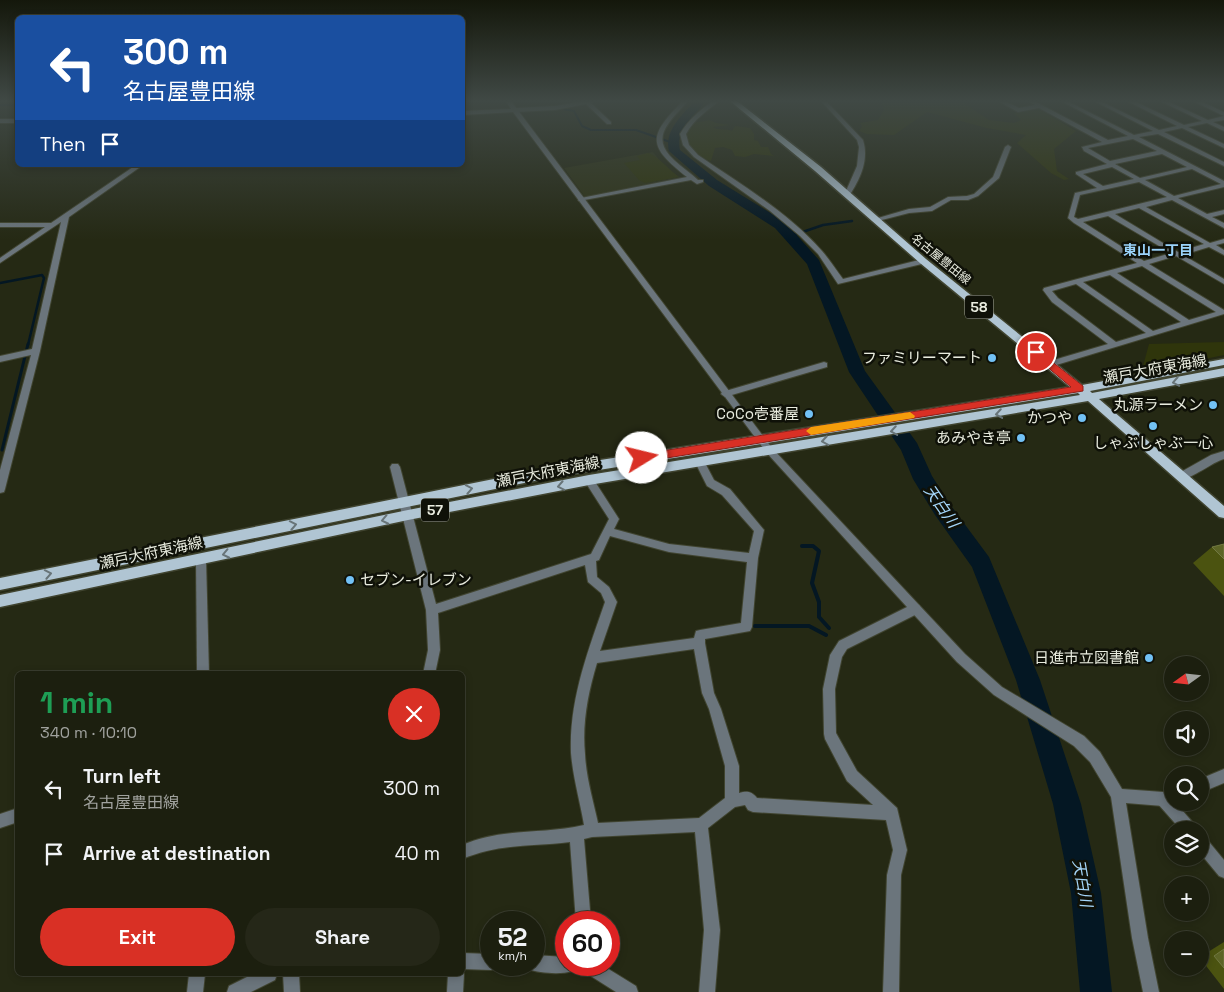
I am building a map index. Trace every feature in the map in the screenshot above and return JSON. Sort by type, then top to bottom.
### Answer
[{"type":"main road","name":"名古屋豊田線","points":[[789,147],[845,193],[923,262],[1090,397],[1224,513]]},
{"type":"main road","name":"瀬戸大府東海線","points":[[0,601],[408,515],[589,480],[768,450],[870,428],[907,416],[1080,389],[1224,362]]},
{"type":"main road","name":"瀬戸大府東海線","points":[[0,584],[549,473],[760,439],[870,428],[915,427],[1224,372]]},
{"type":"street","points":[[542,147],[768,450],[960,658],[998,691],[1079,741],[1095,756],[1118,795],[1140,938],[1151,992]]},
{"type":"street","points":[[661,147],[673,164],[697,182],[700,182]]},
{"type":"street","points":[[688,147],[708,166],[772,210],[796,230],[820,253],[841,282],[923,262]]},
{"type":"street","points":[[845,193],[849,192],[862,164],[863,147]]},
{"type":"street","points":[[874,220],[909,211],[932,209],[950,198],[968,198],[976,195],[996,178],[1008,147]]},
{"type":"street","points":[[1085,147],[1086,150],[1224,226]]},
{"type":"street","points":[[1153,147],[1224,184]]},
{"type":"street","points":[[1190,147],[1224,164]]},
{"type":"street","points":[[1102,188],[1078,173],[1162,152]]},
{"type":"street","points":[[0,261],[137,167]]},
{"type":"street","points":[[1194,168],[1076,194],[1071,218],[1223,312]]},
{"type":"street","points":[[581,200],[692,178]]},
{"type":"street","points":[[1076,222],[1224,184]]},
{"type":"street","points":[[1140,206],[1224,253]]},
{"type":"street","points":[[1207,216],[1224,212]]},
{"type":"street","points":[[1108,214],[1224,282]]},
{"type":"street","points":[[0,489],[4,459],[36,351],[66,216]]},
{"type":"street","points":[[0,225],[53,225]]},
{"type":"street","points":[[1115,345],[1054,300],[1047,290],[1224,241]]},
{"type":"street","points":[[1111,272],[1188,323]]},
{"type":"street","points":[[1077,282],[1152,334]]},
{"type":"street","points":[[1050,364],[1223,312]]},
{"type":"street","points":[[0,359],[36,351]]},
{"type":"street","points":[[725,394],[824,365]]},
{"type":"street","points":[[1182,476],[1214,458],[1224,455]]},
{"type":"street","points":[[700,462],[710,483],[726,492],[759,530],[753,558],[746,627],[700,635],[699,643],[708,693],[715,709],[732,766],[732,801]]},
{"type":"street","points":[[395,467],[432,610],[434,650],[430,671]]},
{"type":"street","points":[[432,610],[595,557],[614,518],[589,480]]},
{"type":"street","points":[[608,531],[669,548],[753,558]]},
{"type":"street","points":[[201,559],[203,671]]},
{"type":"street","points":[[590,559],[592,579],[605,590],[611,602],[591,658],[581,701],[578,754],[592,830]]},
{"type":"street","points":[[891,992],[894,874],[900,850],[892,813],[852,776],[830,734],[829,689],[836,655],[843,644],[916,609]]},
{"type":"street","points":[[591,658],[699,643]]},
{"type":"street","points":[[1209,782],[1224,776]]},
{"type":"street","points":[[1118,795],[1164,797]]},
{"type":"street","points":[[465,851],[513,838],[577,835],[592,830],[701,825],[732,801],[748,798],[753,805],[892,813]]},
{"type":"street","points":[[0,821],[15,816]]},
{"type":"street","points":[[701,825],[712,930],[707,992]]},
{"type":"street","points":[[577,835],[583,911]]},
{"type":"street","points":[[1209,852],[1224,870]]},
{"type":"street","points":[[465,961],[480,962]]},
{"type":"street","points":[[195,992],[197,976]]},
{"type":"street","points":[[235,992],[265,976]]},
{"type":"street","points":[[291,976],[292,992]]},
{"type":"street","points":[[455,992],[456,976]]},
{"type":"street","points":[[605,976],[630,992]]},
{"type":"shaded area","points":[[721,147],[715,148],[711,161],[703,158],[692,148]]},
{"type":"shaded area","points":[[724,147],[768,147],[774,156],[754,154],[745,157],[735,156],[732,150]]},
{"type":"shaded area","points":[[1022,147],[1056,147],[1054,149],[1057,171],[1069,179],[1064,180],[1051,173]]},
{"type":"shaded area","points":[[653,152],[665,167],[679,177],[585,197],[564,168]]},
{"type":"shaded area","points":[[648,153],[656,157],[679,177],[645,183],[639,180],[624,163],[640,160],[637,156]]},
{"type":"shaded area","points":[[1224,342],[1224,355],[1146,371],[1142,370],[1149,344]]},
{"type":"building","points":[[1224,544],[1224,559],[1212,547]]},
{"type":"building","points":[[1224,949],[1224,968],[1214,956]]},
{"type":"waterway","name":"天白川","points":[[674,147],[675,151],[713,183],[780,225],[814,263],[857,372],[910,448],[923,479],[942,509],[981,563],[1028,680],[1067,804],[1086,893],[1096,992]]},
{"type":"waterway","points":[[791,236],[823,225],[852,221]]},
{"type":"waterway","points":[[0,283],[42,275],[44,278],[28,345]]},
{"type":"waterway","points":[[2,450],[28,344]]},
{"type":"waterway","points":[[802,546],[813,546],[819,551],[812,583],[819,602],[819,617],[829,628]]},
{"type":"waterway","points":[[755,626],[809,626],[826,635]]},
{"type":"slow traffic","points":[[811,431],[910,416]]},
{"type":"place","name":"ファミリーマート","points":[[992,358]]},
{"type":"place","name":"丸源ラーメン","points":[[1213,405]]},
{"type":"place","name":"CoCo壱番屋","points":[[809,414]]},
{"type":"place","name":"かつや","points":[[1082,418]]},
{"type":"place","name":"しゃぶしゃぶ一心","points":[[1153,426]]},
{"type":"place","name":"あみやき亭","points":[[1021,438]]},
{"type":"place","name":"セブン-イレブン","points":[[350,580]]},
{"type":"place","name":"日進市立図書館","points":[[1149,658]]},
{"type":"district","name":"東山一丁目","points":[[1158,250]]},
{"type":"route","points":[[642,458],[1080,389],[1036,352]]}]
